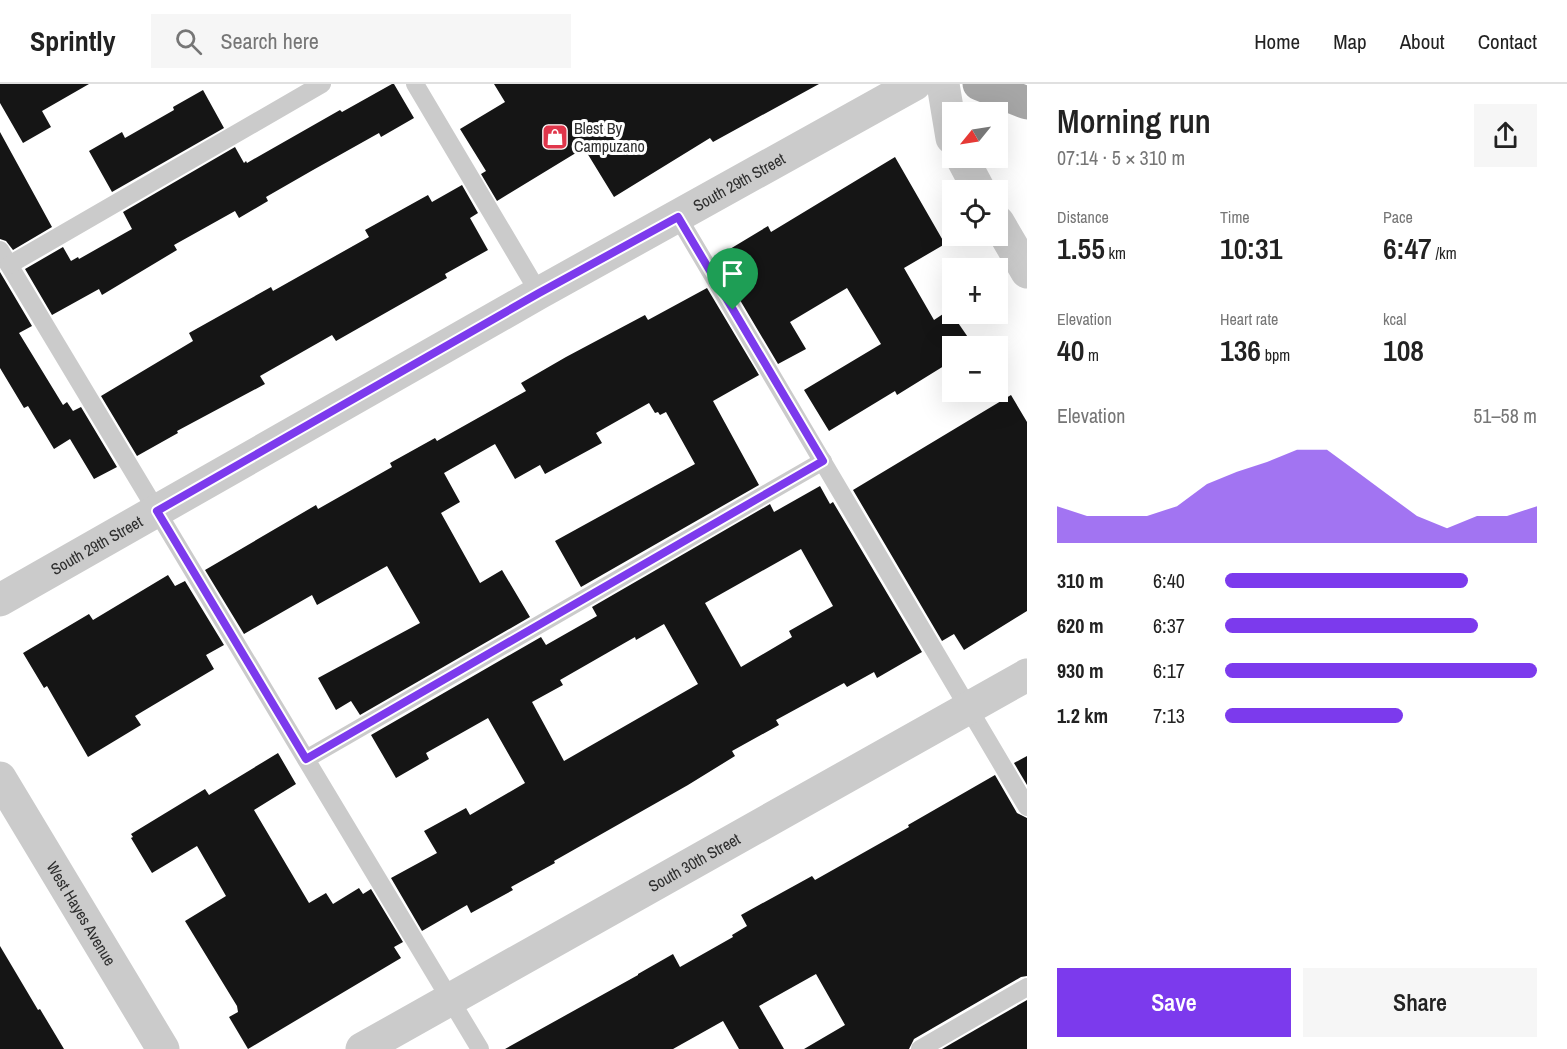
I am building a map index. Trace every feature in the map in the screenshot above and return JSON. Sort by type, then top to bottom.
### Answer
[{"type":"main road","points":[[979,84],[1027,103]]},
{"type":"street","name":"South 29th Street","points":[[0,600],[539,293],[915,84]]},
{"type":"street","points":[[944,84],[947,102]]},
{"type":"street","points":[[1008,239],[1027,272]]},
{"type":"street","name":"South 30th Street","points":[[362,1049],[1027,675]]},
{"type":"street","name":"West Hayes Avenue","points":[[0,778],[163,1049]]},
{"type":"lane","points":[[322,84],[4,257],[480,1049]]},
{"type":"lane","points":[[415,84],[539,293]]},
{"type":"lane","points":[[678,217],[1027,807]]},
{"type":"lane","points":[[306,759],[823,461]]},
{"type":"lane","points":[[920,1049],[1027,987]]},
{"type":"building","points":[[0,84],[89,84],[42,111],[51,127],[23,143],[0,103]]},
{"type":"building","points":[[392,84],[414,118],[381,137],[379,133],[313,170],[266,197],[268,201],[239,218],[235,211],[174,245],[177,250],[102,295],[99,289],[52,315],[25,269],[63,247],[71,261],[78,257],[79,259],[132,229],[123,212],[235,147],[244,163],[246,161],[247,163],[340,110],[342,112]]},
{"type":"building","points":[[494,84],[819,84],[713,142],[710,138],[614,197],[584,148],[497,201],[481,174],[486,171],[460,129],[505,102]]},
{"type":"building","points":[[203,90],[224,128],[112,192],[89,151],[122,132],[125,138],[174,110],[173,107]]},
{"type":"building","points":[[0,132],[52,227],[13,250],[6,241],[0,239]]},
{"type":"building","points":[[895,157],[942,239],[942,246],[904,268],[934,320],[942,315],[942,324],[959,324],[967,336],[942,336],[942,367],[897,395],[895,391],[829,431],[804,390],[881,344],[847,288],[790,322],[806,349],[778,364],[715,258],[768,226],[771,232]]},
{"type":"building","points":[[462,185],[478,213],[470,218],[488,250],[445,274],[447,278],[336,341],[332,335],[260,376],[265,384],[177,431],[178,433],[137,456],[101,396],[193,341],[189,333],[271,287],[273,291],[369,237],[365,230],[428,195],[432,202]]},
{"type":"building","points":[[0,272],[32,326],[19,333],[63,405],[67,402],[73,411],[81,407],[117,467],[94,479],[70,439],[54,449],[28,406],[24,408],[0,368]]},
{"type":"building","points":[[707,288],[759,375],[713,401],[759,485],[581,587],[555,541],[695,464],[666,412],[660,415],[658,412],[655,413],[649,403],[596,433],[602,443],[545,474],[540,465],[515,479],[495,444],[444,473],[460,502],[441,513],[480,583],[502,570],[530,617],[360,715],[351,701],[336,710],[318,678],[420,623],[387,566],[317,605],[312,595],[244,634],[205,570],[316,505],[318,509],[392,467],[390,463],[435,438],[437,441],[526,391],[521,383],[566,357],[645,315],[648,320]]},
{"type":"building","points":[[1011,395],[1027,422],[1027,611],[964,650],[954,634],[942,641],[853,490],[999,402],[1008,402],[1008,397]]},
{"type":"building","points":[[820,486],[830,504],[833,502],[922,652],[877,678],[874,672],[847,687],[844,683],[776,720],[779,725],[732,751],[735,756],[554,861],[555,863],[511,887],[513,890],[471,913],[467,905],[422,931],[391,878],[437,853],[424,831],[466,808],[470,815],[525,783],[488,718],[426,753],[429,759],[396,778],[371,735],[541,637],[546,645],[597,616],[592,607],[770,504],[774,512]],"holes":[[[801,549],[833,606],[789,631],[792,637],[741,667],[705,603]],[[664,624],[698,684],[564,761],[532,702],[563,685],[560,680],[635,637],[636,640]]]},
{"type":"building","points":[[168,575],[175,586],[185,581],[224,645],[206,655],[214,669],[135,716],[141,725],[88,757],[47,686],[44,688],[23,653],[89,614],[93,620]]},
{"type":"building","points":[[278,753],[296,784],[254,810],[309,903],[326,893],[333,904],[359,888],[363,894],[371,889],[403,942],[394,947],[401,958],[248,1049],[229,1017],[238,1012],[237,1006],[185,921],[226,896],[197,846],[152,873],[131,838],[133,837],[131,834],[205,789],[209,795]]},
{"type":"building","points":[[1027,756],[1027,785],[1014,763]]},
{"type":"building","points":[[995,775],[1017,813],[1027,818],[1027,976],[1021,977],[914,1039],[909,1049],[804,1049],[845,1025],[816,974],[759,1006],[784,1049],[739,1049],[723,1021],[673,1049],[505,1049],[673,954],[680,967],[733,937],[732,935],[747,926],[741,915],[812,876],[815,880]]},
{"type":"building","points":[[0,946],[38,1010],[40,1009],[64,1049],[0,1049]]},
{"type":"building","points":[[1027,1000],[1027,1049],[942,1049]]},
{"type":"place","name":"Blest By Campuzano","points":[[555,137]]},
{"type":"route","points":[[678,217],[733,310],[823,461],[306,759],[157,511],[539,293],[678,217]]}]
